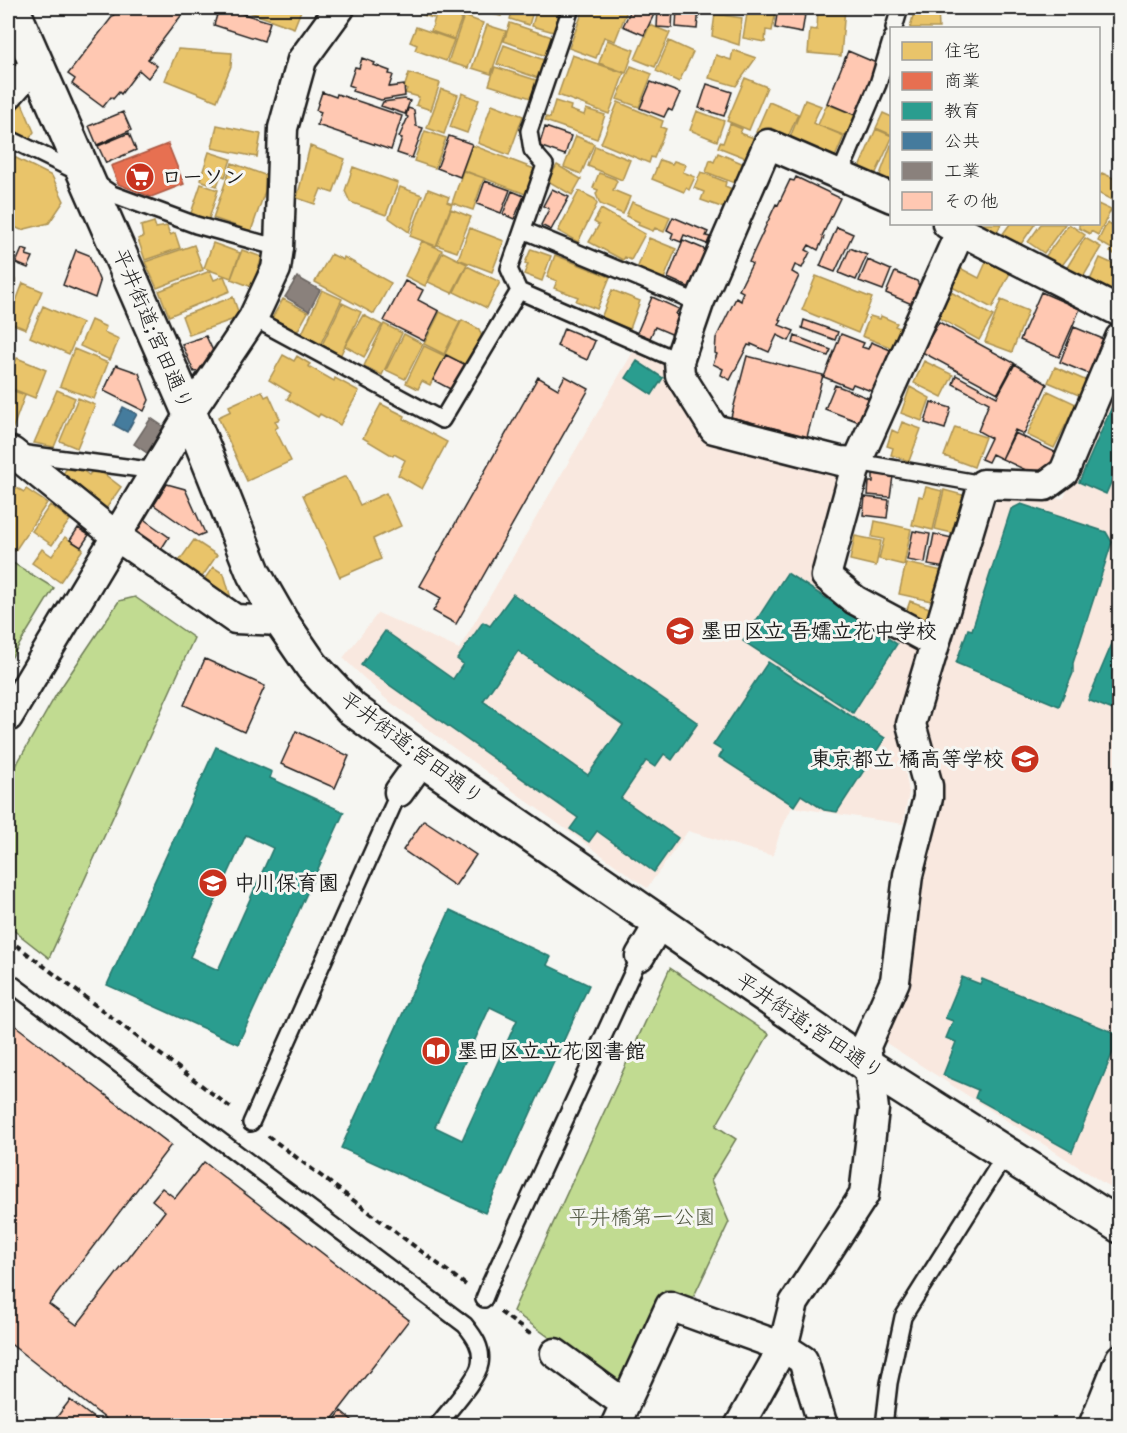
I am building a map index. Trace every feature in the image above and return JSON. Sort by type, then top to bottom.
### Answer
[{"type":"street","name":"平井街道;宮田通り","points":[[12,8],[190,414],[254,574],[281,621],[312,666],[351,708],[422,760],[868,1066],[1119,1226]]},
{"type":"street","points":[[8,717],[190,414],[253,318],[276,269],[279,248],[283,128],[302,60],[340,8]]},
{"type":"street","points":[[8,95],[36,63]]},
{"type":"street","points":[[857,462],[840,461],[714,429],[680,375],[679,361],[699,303],[768,144],[890,198]]},
{"type":"street","points":[[935,643],[855,600],[826,576],[857,462],[954,227],[1119,312]]},
{"type":"street","points":[[739,1425],[783,1347],[794,1303],[864,1195],[874,1109],[866,1046],[895,981],[908,874],[928,798],[911,724],[983,484],[1045,486],[1064,472],[1119,338]]},
{"type":"street","points":[[9,455],[116,536],[235,619],[281,621]]},
{"type":"street","points":[[399,792],[422,760]]},
{"type":"street","points":[[640,956],[659,924]]},
{"type":"street","points":[[555,1353],[620,1415],[670,1306],[783,1347],[803,1360],[823,1425]]},
{"type":"street","points":[[1092,1425],[1119,1359]]},
{"type":"lane","points":[[571,8],[529,131],[532,150],[545,165],[509,269],[519,291],[679,361]]},
{"type":"lane","points":[[894,27],[900,8]]},
{"type":"lane","points":[[840,174],[878,84],[890,42]]},
{"type":"lane","points":[[8,138],[86,176],[112,194],[196,225],[279,248]]},
{"type":"lane","points":[[523,230],[699,303]]},
{"type":"lane","points":[[253,318],[442,420],[519,291]]},
{"type":"lane","points":[[9,455],[156,471]]},
{"type":"lane","points":[[857,462],[983,484]]},
{"type":"lane","points":[[251,1123],[399,792]]},
{"type":"lane","points":[[484,1299],[640,956]]},
{"type":"lane","points":[[8,981],[465,1325],[476,1339],[480,1364],[475,1376],[437,1425]]},
{"type":"lane","points":[[884,1425],[889,1383],[903,1317],[1005,1155]]},
{"type":"path","points":[[8,939],[555,1353]]},
{"type":"shaded area","name":"墨田区立 吾嬬立花中学校","points":[[633,352],[663,364],[707,440],[834,468],[842,479],[815,579],[921,650],[896,721],[909,792],[903,824],[792,807],[780,832],[773,856],[688,831],[647,888],[386,699],[343,658],[378,613],[459,649]]},
{"type":"shaded area","name":"東京都立 橘高等学校","points":[[1119,361],[1119,1193],[880,1039],[924,726],[995,502],[1007,493],[1052,499],[1064,498]]},
{"type":"green space","points":[[8,560],[54,588],[8,663]]},
{"type":"green space","points":[[135,597],[194,638],[49,958],[8,926],[8,788],[18,762],[56,695],[119,601]]},
{"type":"green space","name":"平井橋第一公園","points":[[670,968],[769,1034],[716,1126],[736,1139],[711,1180],[729,1222],[692,1300],[665,1290],[623,1391],[513,1311]]},
{"type":"building: 住宅","points":[[244,8],[302,8],[294,28],[243,10]]},
{"type":"building: 住宅","points":[[400,8],[436,8],[433,18]]},
{"type":"building: 住宅","points":[[438,8],[452,8],[464,12],[454,39],[431,31]]},
{"type":"building: 住宅","points":[[480,8],[503,8],[501,16],[479,11]]},
{"type":"building: 住宅","points":[[513,8],[534,8],[529,25],[510,19]]},
{"type":"building: 住宅","points":[[537,8],[560,8],[554,32],[532,26]]},
{"type":"building: 住宅","points":[[584,8],[628,8],[615,41],[604,37],[596,58],[569,48]]},
{"type":"building: 住宅","points":[[748,8],[773,8],[772,10],[776,11],[772,31],[766,30],[765,42],[743,38]]},
{"type":"building: 住宅","points":[[818,8],[845,8],[841,56],[808,53],[810,29],[817,30]]},
{"type":"building: 住宅","points":[[915,8],[938,8],[939,27],[910,27]]},
{"type":"building: 住宅","points":[[715,14],[742,18],[739,45],[712,36]]},
{"type":"building: 住宅","points":[[464,16],[483,23],[468,68],[448,62]]},
{"type":"building: 住宅","points":[[510,23],[552,37],[546,56],[504,41]]},
{"type":"building: 住宅","points":[[487,25],[506,31],[491,74],[472,68]]},
{"type":"building: 住宅","points":[[650,25],[670,33],[655,67],[635,59]]},
{"type":"building: 住宅","points":[[416,27],[454,40],[446,61],[415,50],[417,45],[410,42]]},
{"type":"building: 住宅","points":[[607,40],[634,50],[626,73],[599,63]]},
{"type":"building: 住宅","points":[[669,41],[693,52],[679,82],[656,71]]},
{"type":"building: 住宅","points":[[504,45],[544,60],[538,78],[497,64]]},
{"type":"building: 住宅","points":[[178,49],[232,53],[231,66],[217,101],[165,80]]},
{"type":"building: 住宅","points":[[733,50],[756,58],[736,86],[709,78],[716,55],[731,60]]},
{"type":"building: 住宅","points":[[572,55],[624,73],[609,114],[558,95]]},
{"type":"building: 住宅","points":[[631,66],[652,74],[639,107],[617,99]]},
{"type":"building: 住宅","points":[[495,67],[536,80],[531,98],[489,85]]},
{"type":"building: 住宅","points":[[409,73],[440,83],[431,110],[416,105],[419,97],[405,93],[407,89],[404,88]]},
{"type":"building: 住宅","points":[[745,78],[767,87],[749,130],[727,121]]},
{"type":"building: 住宅","points":[[441,89],[458,95],[444,134],[427,128]]},
{"type":"building: 住宅","points":[[462,93],[479,100],[467,133],[450,127]]},
{"type":"building: 住宅","points":[[805,100],[821,106],[813,123],[844,136],[832,164],[787,145]]},
{"type":"building: 住宅","points":[[21,101],[34,132],[28,140],[8,129]]},
{"type":"building: 住宅","points":[[555,101],[571,106],[570,110],[584,115],[586,109],[605,115],[597,139],[545,121],[546,117],[550,118]]},
{"type":"building: 住宅","points":[[618,102],[663,121],[661,127],[666,129],[654,158],[651,157],[649,163],[601,143]]},
{"type":"building: 住宅","points":[[769,102],[798,114],[785,144],[756,132]]},
{"type":"building: 住宅","points":[[492,104],[523,116],[509,155],[478,143]]},
{"type":"building: 住宅","points":[[827,104],[857,116],[848,137],[818,125]]},
{"type":"building: 住宅","points":[[697,111],[724,121],[717,141],[690,130]]},
{"type":"building: 住宅","points":[[883,113],[890,116],[890,134],[876,128]]},
{"type":"building: 住宅","points":[[730,124],[742,129],[740,133],[754,138],[746,158],[718,147],[720,142],[723,143]]},
{"type":"building: 住宅","points":[[217,125],[261,134],[257,157],[212,148]]},
{"type":"building: 住宅","points":[[876,129],[890,135],[890,142],[874,177],[858,170]]},
{"type":"building: 住宅","points":[[425,131],[446,138],[435,168],[414,161]]},
{"type":"building: 住宅","points":[[576,136],[594,144],[581,174],[564,167]]},
{"type":"building: 住宅","points":[[472,145],[537,170],[528,195],[463,170]]},
{"type":"building: 住宅","points":[[310,146],[345,159],[333,193],[321,189],[315,204],[297,198]]},
{"type":"building: 住宅","points":[[595,146],[630,160],[622,180],[588,166]]},
{"type":"building: 住宅","points":[[890,148],[890,187],[877,183]]},
{"type":"building: 住宅","points":[[209,152],[231,159],[225,177],[221,175],[217,186],[200,180]]},
{"type":"building: 住宅","points":[[718,153],[744,164],[737,184],[706,172],[710,160],[714,162]]},
{"type":"building: 住宅","points":[[8,154],[52,176],[64,201],[49,223],[21,230],[8,224]]},
{"type":"building: 住宅","points":[[660,160],[686,165],[683,172],[695,177],[689,190],[686,188],[684,192],[652,179]]},
{"type":"building: 住宅","points":[[232,163],[270,177],[251,231],[213,218]]},
{"type":"building: 住宅","points":[[557,165],[581,179],[572,195],[548,181]]},
{"type":"building: 住宅","points":[[353,167],[398,183],[386,215],[350,202],[345,191]]},
{"type":"building: 住宅","points":[[463,171],[484,178],[473,210],[452,203]]},
{"type":"building: 住宅","points":[[701,172],[726,182],[725,186],[732,189],[724,208],[701,200],[704,192],[694,188]]},
{"type":"building: 住宅","points":[[599,173],[615,179],[617,181],[613,190],[630,197],[623,214],[600,204],[596,194],[598,190],[593,188]]},
{"type":"building: 住宅","points":[[1102,173],[1120,181],[1120,204],[1100,194]]},
{"type":"building: 住宅","points":[[201,184],[218,190],[208,222],[190,216]]},
{"type":"building: 住宅","points":[[400,187],[422,195],[409,232],[389,218]]},
{"type":"building: 住宅","points":[[428,189],[449,197],[447,202],[452,204],[436,246],[410,236]]},
{"type":"building: 住宅","points":[[579,191],[595,199],[597,204],[578,242],[558,231]]},
{"type":"building: 住宅","points":[[632,202],[670,217],[664,232],[655,228],[653,231],[638,225],[639,222],[626,216]]},
{"type":"building: 住宅","points":[[1100,205],[1111,210],[1098,235],[1091,231],[1090,234],[1079,228],[1079,225],[1100,225]]},
{"type":"building: 住宅","points":[[451,209],[471,217],[457,252],[437,245]]},
{"type":"building: 住宅","points":[[601,209],[645,234],[631,260],[625,257],[623,260],[589,242],[599,225],[594,222]]},
{"type":"building: 住宅","points":[[154,222],[156,228],[167,226],[170,235],[175,233],[180,248],[145,260],[138,239],[143,237],[141,226]]},
{"type":"building: 住宅","points":[[1107,223],[1120,230],[1120,257],[1110,252],[1112,249],[1098,241]]},
{"type":"building: 住宅","points":[[978,225],[1001,225],[994,239],[975,231]]},
{"type":"building: 住宅","points":[[1009,225],[1034,225],[1016,251],[999,239]]},
{"type":"building: 住宅","points":[[1040,225],[1064,225],[1044,253],[1028,242]]},
{"type":"building: 住宅","points":[[1068,225],[1085,235],[1057,272],[1042,261]]},
{"type":"building: 住宅","points":[[470,228],[504,241],[492,272],[458,259]]},
{"type":"building: 住宅","points":[[649,238],[676,249],[664,279],[637,269]]},
{"type":"building: 住宅","points":[[1085,238],[1101,247],[1079,284],[1063,274]]},
{"type":"building: 住宅","points":[[422,241],[442,250],[425,286],[405,276]]},
{"type":"building: 住宅","points":[[213,243],[240,253],[231,278],[204,268]]},
{"type":"building: 住宅","points":[[194,245],[203,270],[157,288],[145,262]]},
{"type":"building: 住宅","points":[[531,249],[551,256],[542,281],[524,274],[528,264],[525,263]]},
{"type":"building: 住宅","points":[[242,250],[262,257],[252,287],[231,279]]},
{"type":"building: 住宅","points":[[443,252],[467,264],[452,293],[428,282]]},
{"type":"building: 住宅","points":[[331,254],[343,260],[344,257],[391,283],[374,314],[315,282]]},
{"type":"building: 住宅","points":[[555,255],[610,277],[597,309],[576,301],[578,297],[554,288],[557,281],[547,277]]},
{"type":"building: 住宅","points":[[1100,258],[1120,267],[1120,303],[1087,287]]},
{"type":"building: 住宅","points":[[987,260],[1010,273],[992,308],[950,286],[960,268],[979,278]]},
{"type":"building: 住宅","points":[[467,266],[500,282],[487,308],[454,292]]},
{"type":"building: 住宅","points":[[210,271],[214,280],[224,276],[230,291],[169,316],[159,291]]},
{"type":"building: 住宅","points":[[8,276],[16,280],[8,300]]},
{"type":"building: 住宅","points":[[816,276],[872,298],[858,333],[802,310]]},
{"type":"building: 住宅","points":[[23,283],[42,291],[26,329],[8,322]]},
{"type":"building: 住宅","points":[[322,290],[342,299],[320,345],[301,336]]},
{"type":"building: 住宅","points":[[612,290],[640,301],[630,329],[601,318]]},
{"type":"building: 住宅","points":[[951,292],[993,316],[979,340],[937,317]]},
{"type":"building: 住宅","points":[[233,297],[240,317],[189,335],[182,316]]},
{"type":"building: 住宅","points":[[283,299],[308,312],[297,332],[272,318]]},
{"type":"building: 住宅","points":[[1001,300],[1028,311],[1012,352],[985,342]]},
{"type":"building: 住宅","points":[[342,303],[361,312],[340,356],[321,347]]},
{"type":"building: 住宅","points":[[43,306],[82,323],[69,354],[30,337]]},
{"type":"building: 住宅","points":[[440,312],[460,322],[444,354],[424,344]]},
{"type":"building: 住宅","points":[[363,315],[382,325],[364,357],[345,346]]},
{"type":"building: 住宅","points":[[870,316],[880,319],[881,316],[897,323],[895,326],[908,332],[895,349],[862,336]]},
{"type":"building: 住宅","points":[[91,320],[106,327],[104,332],[119,339],[110,360],[80,346]]},
{"type":"building: 住宅","points":[[462,320],[479,329],[482,337],[468,366],[445,354]]},
{"type":"building: 住宅","points":[[384,324],[402,333],[382,375],[364,366]]},
{"type":"building: 住宅","points":[[404,334],[423,344],[405,379],[386,370]]},
{"type":"building: 住宅","points":[[424,346],[445,356],[430,385],[422,381],[418,389],[406,383]]},
{"type":"building: 住宅","points":[[74,349],[108,363],[94,399],[60,386]]},
{"type":"building: 住宅","points":[[283,355],[294,361],[297,356],[310,364],[308,366],[334,381],[335,378],[359,391],[340,425],[320,414],[318,417],[287,399],[291,393],[269,380]]},
{"type":"building: 住宅","points":[[17,358],[46,370],[35,398],[8,387],[8,380]]},
{"type":"building: 住宅","points":[[924,361],[953,375],[942,397],[914,383]]},
{"type":"building: 住宅","points":[[1055,367],[1087,381],[1081,396],[1048,382]]},
{"type":"building: 住宅","points":[[910,387],[930,398],[922,421],[901,413]]},
{"type":"building: 住宅","points":[[8,389],[25,395],[11,433],[8,432]]},
{"type":"building: 住宅","points":[[57,390],[75,398],[54,447],[34,443]]},
{"type":"building: 住宅","points":[[262,391],[265,397],[269,395],[280,419],[275,421],[278,427],[275,429],[291,461],[247,481],[218,417],[231,411],[229,406]]},
{"type":"building: 住宅","points":[[1048,391],[1076,404],[1054,448],[1027,435]]},
{"type":"building: 住宅","points":[[78,398],[95,405],[77,448],[60,441]]},
{"type":"building: 住宅","points":[[381,404],[447,442],[422,489],[398,475],[405,460],[394,454],[393,456],[363,438]]},
{"type":"building: 住宅","points":[[902,422],[921,429],[909,461],[891,455],[893,448],[887,446],[892,430],[898,433]]},
{"type":"building: 住宅","points":[[955,427],[985,437],[974,467],[944,456]]},
{"type":"building: 住宅","points":[[71,462],[89,475],[95,467],[121,487],[103,513],[59,480]]},
{"type":"building: 住宅","points":[[346,476],[360,505],[386,493],[401,526],[373,539],[381,559],[340,577],[303,495]]},
{"type":"building: 住宅","points":[[15,487],[24,492],[26,489],[47,503],[15,551],[8,546],[8,500]]},
{"type":"building: 住宅","points":[[926,487],[942,491],[933,530],[912,525],[919,496],[923,497]]},
{"type":"building: 住宅","points":[[944,490],[970,497],[961,535],[935,529]]},
{"type":"building: 住宅","points":[[50,505],[70,520],[52,545],[32,531]]},
{"type":"building: 住宅","points":[[875,521],[911,529],[904,565],[879,559],[884,539],[872,537]]},
{"type":"building: 住宅","points":[[855,536],[881,541],[876,566],[850,560]]},
{"type":"building: 住宅","points":[[65,537],[83,549],[60,582],[32,563],[42,549],[52,556]]},
{"type":"building: 住宅","points":[[194,540],[217,555],[200,580],[177,564]]},
{"type":"building: 住宅","points":[[906,563],[943,571],[936,602],[899,594]]},
{"type":"building: 住宅","points":[[213,567],[224,574],[231,598],[228,602],[201,584]]},
{"type":"building: 住宅","points":[[910,601],[935,610],[929,627],[904,618]]},
{"type":"building: 商業","points":[[168,144],[184,184],[151,197],[118,184],[111,166]]},
{"type":"building: 教育","points":[[637,361],[663,378],[652,395],[626,378]]},
{"type":"building: 教育","points":[[1118,393],[1120,394],[1120,462],[1106,494],[1079,482]]},
{"type":"building: 教育","points":[[1021,504],[1106,532],[1112,542],[1073,663],[1073,673],[1059,706],[956,663],[968,629],[972,630],[1011,509]]},
{"type":"building: 教育","points":[[787,573],[897,644],[853,713],[743,641]]},
{"type":"building: 教育","points":[[513,594],[698,723],[672,760],[664,754],[655,767],[646,761],[621,798],[678,838],[654,872],[597,831],[589,842],[570,829],[578,818],[361,665],[385,631],[453,679],[463,664],[457,659],[483,622],[490,626]],"holes":[[[518,651],[623,725],[588,775],[483,701]]]},
{"type":"building: 教育","points":[[1120,625],[1120,713],[1088,700]]},
{"type":"building: 教育","points":[[768,662],[885,738],[837,812],[824,810],[801,795],[794,806],[719,757],[723,751],[713,745]]},
{"type":"building: 教育","points":[[216,747],[272,772],[270,778],[344,812],[238,1044],[107,985]],"holes":[[[246,835],[273,848],[218,970],[190,957]]]},
{"type":"building: 教育","points":[[450,910],[551,957],[547,965],[589,985],[485,1213],[341,1148]],"holes":[[[490,1007],[517,1020],[462,1140],[435,1127]]]},
{"type":"building: 教育","points":[[962,977],[980,984],[982,979],[1120,1035],[1072,1152],[975,1098],[978,1090],[943,1075],[956,1042],[946,1038],[953,1021],[945,1018]]},
{"type":"building: 公共","points":[[123,407],[137,414],[127,432],[114,425]]},
{"type":"building: 工業","points":[[297,277],[320,290],[309,311],[285,297]]},
{"type":"building: 工業","points":[[151,418],[164,427],[147,453],[134,444]]},
{"type":"building: その他","points":[[119,8],[187,8],[148,59],[157,66],[148,78],[139,70],[121,94],[119,92],[113,99],[111,97],[103,107],[72,84],[75,79],[68,74]]},
{"type":"building: その他","points":[[219,8],[238,8],[237,12],[270,22],[264,41],[214,25]]},
{"type":"building: その他","points":[[632,8],[657,8],[644,35],[623,26]]},
{"type":"building: その他","points":[[658,8],[673,9],[672,28],[657,27]]},
{"type":"building: その他","points":[[677,8],[699,8],[697,29],[676,27]]},
{"type":"building: その他","points":[[719,8],[744,8],[744,14],[719,11]]},
{"type":"building: その他","points":[[778,8],[806,8],[802,33],[775,28]]},
{"type":"building: その他","points":[[848,51],[881,65],[860,117],[827,103]]},
{"type":"building: その他","points":[[362,58],[390,71],[389,74],[393,75],[389,87],[404,85],[405,96],[381,100],[352,91],[354,87],[349,85],[355,67],[359,68]]},
{"type":"building: その他","points":[[651,82],[680,93],[672,111],[668,109],[664,117],[640,108]]},
{"type":"building: その他","points":[[707,84],[732,92],[724,116],[699,108]]},
{"type":"building: その他","points":[[322,92],[336,97],[337,94],[402,116],[391,150],[317,125],[321,112],[316,110]]},
{"type":"building: その他","points":[[405,99],[410,101],[405,114],[381,106],[383,102]]},
{"type":"building: その他","points":[[408,108],[414,110],[416,126],[423,128],[412,158],[397,153],[402,138],[399,137],[408,117],[406,116]]},
{"type":"building: その他","points":[[123,112],[131,130],[97,145],[89,126]]},
{"type":"building: その他","points":[[545,127],[571,136],[565,155],[539,146]]},
{"type":"building: その他","points":[[129,133],[136,150],[106,163],[98,146]]},
{"type":"building: その他","points":[[449,136],[472,144],[460,177],[437,168]]},
{"type":"building: その他","points":[[796,177],[840,198],[818,250],[809,245],[806,250],[810,252],[802,268],[795,265],[792,272],[799,276],[779,319],[782,320],[779,325],[794,331],[789,341],[777,335],[769,352],[751,344],[751,346],[748,345],[730,380],[721,375],[723,369],[713,364],[717,354],[715,353],[716,338],[736,298],[741,301],[743,292],[739,290],[752,264],[749,262],[776,204],[778,205],[790,180],[794,181]]},
{"type":"building: その他","points":[[485,181],[510,190],[501,213],[477,204]]},
{"type":"building: その他","points":[[552,189],[569,197],[551,230],[541,225],[549,209],[543,206]]},
{"type":"building: その他","points":[[512,191],[524,196],[514,219],[503,214]]},
{"type":"building: その他","points":[[673,217],[708,232],[706,236],[710,237],[707,244],[684,235],[681,242],[671,238],[673,233],[667,230]]},
{"type":"building: その他","points":[[837,227],[853,234],[835,272],[820,266]]},
{"type":"building: その他","points":[[683,240],[711,252],[695,290],[668,278]]},
{"type":"building: その他","points":[[850,248],[867,255],[856,280],[839,273]]},
{"type":"building: その他","points":[[22,249],[28,251],[26,255],[33,257],[28,268],[16,263]]},
{"type":"building: その他","points":[[76,250],[89,255],[100,282],[95,298],[63,285]]},
{"type":"building: その他","points":[[868,260],[891,270],[883,290],[859,281]]},
{"type":"building: その他","points":[[895,272],[917,281],[921,291],[914,305],[886,293]]},
{"type":"building: その他","points":[[405,281],[423,290],[418,300],[439,311],[424,341],[384,321]]},
{"type":"building: その他","points":[[1041,292],[1080,309],[1059,357],[1020,340]]},
{"type":"building: その他","points":[[652,297],[679,309],[676,314],[680,316],[675,326],[680,328],[676,336],[655,327],[650,338],[637,333]]},
{"type":"building: その他","points":[[804,320],[838,332],[835,340],[802,328]]},
{"type":"building: その他","points":[[939,322],[1014,363],[998,393],[922,352]]},
{"type":"building: その他","points":[[1074,327],[1103,339],[1089,374],[1060,362]]},
{"type":"building: その他","points":[[564,328],[595,341],[587,360],[557,346]]},
{"type":"building: その他","points":[[841,334],[864,343],[862,347],[868,349],[871,342],[900,354],[884,396],[853,384],[851,388],[824,377]]},
{"type":"building: その他","points":[[206,336],[213,351],[200,371],[194,372],[182,344]]},
{"type":"building: その他","points":[[795,336],[831,350],[828,356],[793,343]]},
{"type":"building: その他","points":[[446,355],[468,366],[454,391],[433,380]]},
{"type":"building: その他","points":[[747,356],[823,375],[807,437],[731,417]]},
{"type":"building: その他","points":[[1015,364],[1047,384],[1024,434],[1015,430],[1002,459],[992,454],[988,462],[981,459],[991,438],[978,431],[989,403],[953,384],[956,375],[997,397]]},
{"type":"building: その他","points":[[116,365],[139,373],[149,400],[144,411],[104,391]]},
{"type":"building: その他","points":[[565,376],[589,389],[456,624],[433,611],[441,598],[420,586],[538,377],[558,389]]},
{"type":"building: その他","points":[[835,385],[881,403],[872,427],[825,409]]},
{"type":"building: その他","points":[[931,402],[951,408],[945,429],[925,423]]},
{"type":"building: その他","points":[[1015,433],[1057,453],[1048,473],[1042,470],[1039,476],[1002,459]]},
{"type":"building: その他","points":[[873,474],[893,476],[890,497],[868,495],[869,482],[873,482]]},
{"type":"building: その他","points":[[167,484],[185,489],[205,533],[198,536],[154,505]]},
{"type":"building: その他","points":[[865,497],[889,500],[887,518],[863,515]]},
{"type":"building: その他","points":[[142,518],[169,537],[160,551],[133,532]]},
{"type":"building: その他","points":[[78,528],[89,535],[81,547],[70,540]]},
{"type":"building: その他","points":[[913,531],[930,534],[925,563],[907,560]]},
{"type":"building: その他","points":[[934,534],[957,539],[951,569],[928,565]]},
{"type":"building: その他","points":[[205,659],[265,686],[244,732],[184,705]]},
{"type":"building: その他","points":[[296,731],[349,756],[335,788],[281,764]]},
{"type":"building: その他","points":[[424,820],[476,855],[455,886],[403,850]]},
{"type":"building: その他","points":[[8,1020],[171,1145],[49,1304],[77,1325],[165,1211],[152,1200],[162,1188],[175,1198],[204,1162],[409,1320],[327,1426],[115,1426],[8,1342]]},
{"type":"building: その他","points":[[70,1400],[104,1426],[50,1426]]},
{"type":"building: その他","points":[[341,1411],[359,1426],[330,1426]]},
{"type":"place","name":"ローソン","points":[[140,177]]},
{"type":"place","name":"墨田区立 吾嬬立花中学校","points":[[680,631]]},
{"type":"place","name":"東京都立 橘高等学校","points":[[1025,759]]},
{"type":"place","name":"中川保育園","points":[[213,883]]},
{"type":"place","name":"墨田区立立花図書館","points":[[436,1051]]}]
